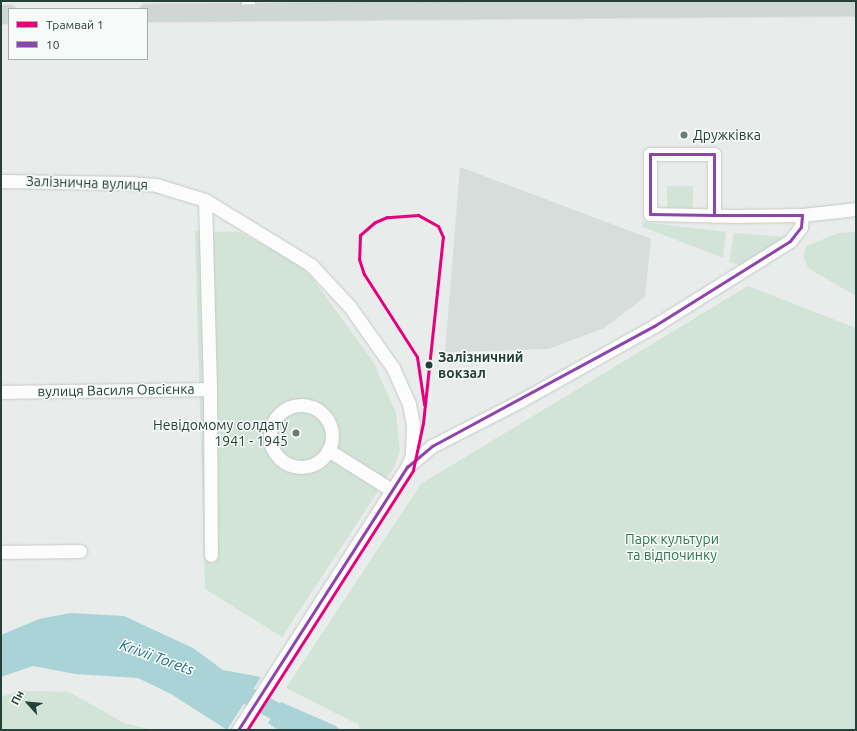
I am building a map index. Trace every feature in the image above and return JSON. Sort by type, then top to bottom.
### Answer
[{"type":"main road","points":[[148,13],[248,6],[853,5]]},
{"type":"street","points":[[714,216],[714,154],[650,154],[650,214],[714,216],[802,215],[856,209]]},
{"type":"street","name":"Залізнична вулиця","points":[[2,182],[136,184],[168,188],[205,200],[311,265],[379,345],[393,368],[409,404],[414,436],[407,467],[285,661],[238,730]]},
{"type":"street","name":"вулиця Василя Овсієнка","points":[[1,392],[210,389],[205,200]]},
{"type":"street","points":[[407,467],[432,446],[520,401],[647,330],[751,266],[790,241],[802,227],[802,215]]},
{"type":"street","points":[[210,389],[211,555]]},
{"type":"street","points":[[300,405],[320,411],[331,429],[328,450],[314,464],[295,467],[286,463],[272,449],[270,430],[274,420],[289,407],[300,405]]},
{"type":"street","points":[[328,450],[393,490]]},
{"type":"street","points":[[1,552],[80,551]]},
{"type":"shaded area","points":[[460,167],[651,239],[645,297],[604,328],[549,349],[445,352]]},
{"type":"green space","points":[[667,186],[693,186],[693,208],[667,208]]},
{"type":"green space","points":[[642,222],[726,232],[723,258],[643,227]]},
{"type":"green space","points":[[195,231],[239,232],[291,259],[310,275],[374,363],[396,413],[400,451],[394,467],[282,637],[205,589]]},
{"type":"green space","points":[[856,232],[856,296],[809,269],[803,257],[806,246],[839,233]]},
{"type":"green space","points":[[734,233],[786,237],[743,266],[729,262]]},
{"type":"green space","name":"Парк культури та відпочинку","points":[[748,286],[856,328],[856,730],[359,730],[359,725],[286,688],[421,484]]},
{"type":"green space","points":[[19,691],[69,692],[124,723],[153,730],[1,730],[1,697]]},
{"type":"water","points":[[71,613],[124,616],[193,648],[223,670],[261,677],[227,730],[171,694],[138,678],[75,674],[33,666],[1,677],[1,635],[39,619]]},
{"type":"water","points":[[281,702],[336,726],[340,730],[278,730],[268,723]]},
{"type":"waterway","name":"Krivii Torets","points":[[227,684],[284,716],[298,730]]},
{"type":"tram line","name":"1","points":[[247,730],[413,470],[423,423],[443,237],[438,226],[418,215],[387,217],[375,222],[360,235],[359,259],[364,274],[417,357],[424,404]]},
{"type":"transit line","name":"10","points":[[650,154],[714,154],[714,215],[650,214],[650,154]]},
{"type":"transit line","name":"10","points":[[238,730],[407,467],[432,446],[654,326],[790,241],[801,227],[802,215],[714,215]]},
{"type":"place","name":"Дружківка","points":[[684,135]]},
{"type":"place","name":"Залізничний вокзал","points":[[429,365]]},
{"type":"place","name":"Невідомому солдату 1941 - 1945","points":[[296,433]]}]
